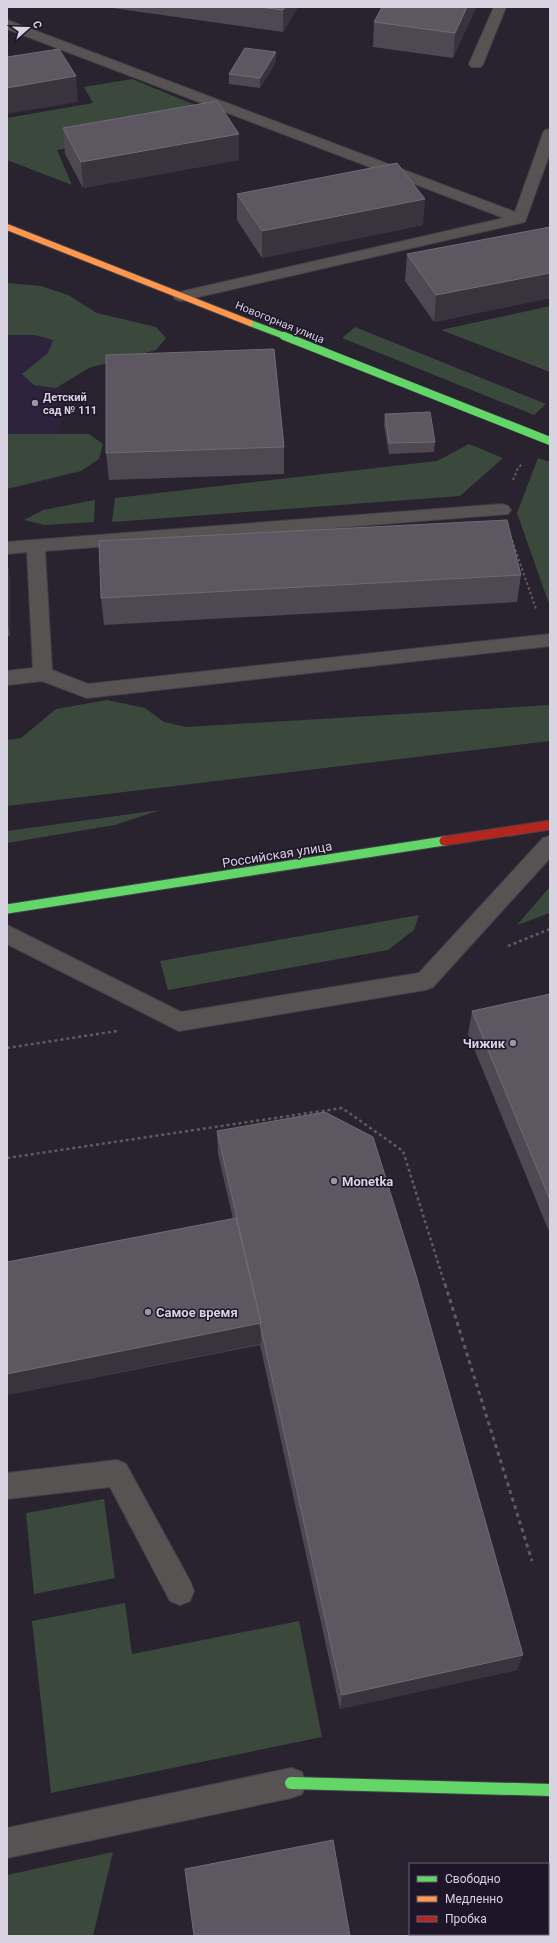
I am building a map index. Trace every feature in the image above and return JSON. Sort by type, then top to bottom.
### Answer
[{"type":"street","name":"Новогорная улица","points":[[7,228],[547,440]]},
{"type":"street","name":"Российская улица","points":[[7,909],[550,825]]},
{"type":"street","points":[[291,1783],[550,1790]]},
{"type":"lane","points":[[476,64],[500,7]]},
{"type":"lane","points":[[7,24],[520,219]]},
{"type":"lane","points":[[520,219],[550,133]]},
{"type":"lane","points":[[181,296],[520,219]]},
{"type":"lane","points":[[7,548],[502,510]]},
{"type":"lane","points":[[36,546],[43,674]]},
{"type":"lane","points":[[7,678],[43,674],[88,691],[550,640]]},
{"type":"lane","points":[[7,934],[179,1022],[425,981],[550,844]]},
{"type":"lane","points":[[7,1486],[117,1472],[180,1591]]},
{"type":"lane","points":[[7,1843],[291,1783]]},
{"type":"path","points":[[7,1048],[179,1022]]},
{"type":"path","points":[[7,1158],[342,1108],[403,1151],[532,1561]]},
{"type":"shaded area","name":"Детский сад № 111","points":[[7,315],[66,329],[59,476],[7,477]]},
{"type":"green space","points":[[132,79],[229,119],[57,150],[72,185],[7,160],[7,118],[93,103],[84,87]]},
{"type":"green space","points":[[7,283],[41,286],[68,295],[97,313],[156,327],[166,338],[156,350],[89,368],[56,388],[34,385],[22,374],[48,353],[53,340],[35,335],[7,335]]},
{"type":"green space","points":[[550,306],[550,372],[441,330]]},
{"type":"green space","points":[[355,327],[546,404],[534,415],[342,338]]},
{"type":"green space","points":[[7,434],[89,434],[103,444],[99,459],[81,471],[7,489]]},
{"type":"green space","points":[[469,444],[503,458],[460,496],[112,522],[115,498],[437,461]]},
{"type":"green space","points":[[538,458],[550,462],[550,601],[548,601],[517,513]]},
{"type":"green space","points":[[95,500],[94,522],[45,525],[24,520],[43,510]]},
{"type":"green space","points":[[107,700],[145,708],[164,722],[186,727],[550,705],[550,741],[7,806],[7,740],[21,738],[56,709]]},
{"type":"green space","points":[[160,810],[115,825],[7,843],[7,831]]},
{"type":"green space","points":[[548,889],[550,889],[550,913],[517,925]]},
{"type":"green space","points":[[419,915],[414,930],[388,950],[168,990],[160,961]]},
{"type":"green space","points":[[104,1499],[115,1578],[34,1594],[26,1513]]},
{"type":"green space","points":[[125,1603],[132,1654],[299,1621],[322,1737],[51,1793],[32,1621]]},
{"type":"green space","points":[[113,1852],[93,1936],[7,1936],[7,1875]]},
{"type":"building","points":[[259,7],[285,7],[283,10]]},
{"type":"building","points":[[382,7],[467,7],[455,33],[374,22]]},
{"type":"building","points":[[245,48],[276,52],[260,78],[229,74]]},
{"type":"building","points":[[59,49],[76,76],[7,88],[7,57]]},
{"type":"building","points":[[217,101],[239,134],[81,162],[63,128]]},
{"type":"building","points":[[397,163],[425,199],[262,231],[237,194]]},
{"type":"building","points":[[550,227],[550,273],[436,295],[407,254]]},
{"type":"building","points":[[274,349],[284,447],[106,453],[106,355]]},
{"type":"building","points":[[430,412],[435,442],[389,443],[385,414]]},
{"type":"building","points":[[507,520],[521,575],[101,598],[99,541]]},
{"type":"building","points":[[550,994],[550,1200],[472,1011]]},
{"type":"building","points":[[325,1112],[373,1137],[416,1275],[523,1655],[342,1695],[261,1323],[217,1131]]},
{"type":"building","points":[[236,1218],[261,1323],[7,1374],[7,1262]]},
{"type":"building","points":[[333,1840],[350,1936],[194,1936],[185,1869]]},
{"type":"traffic: fast","points":[[250,323],[550,441]]},
{"type":"traffic: fast","points":[[7,909],[444,841]]},
{"type":"traffic: fast","points":[[291,1783],[550,1790]]},
{"type":"traffic: slow","points":[[7,227],[250,323]]},
{"type":"traffic: jam","points":[[444,841],[550,825]]},
{"type":"place","name":"Детский сад № 111","points":[[35,403]]},
{"type":"place","name":"Чижик","points":[[513,1043]]},
{"type":"place","name":"Monetka","points":[[334,1181]]},
{"type":"place","name":"Самое время","points":[[148,1312]]}]
